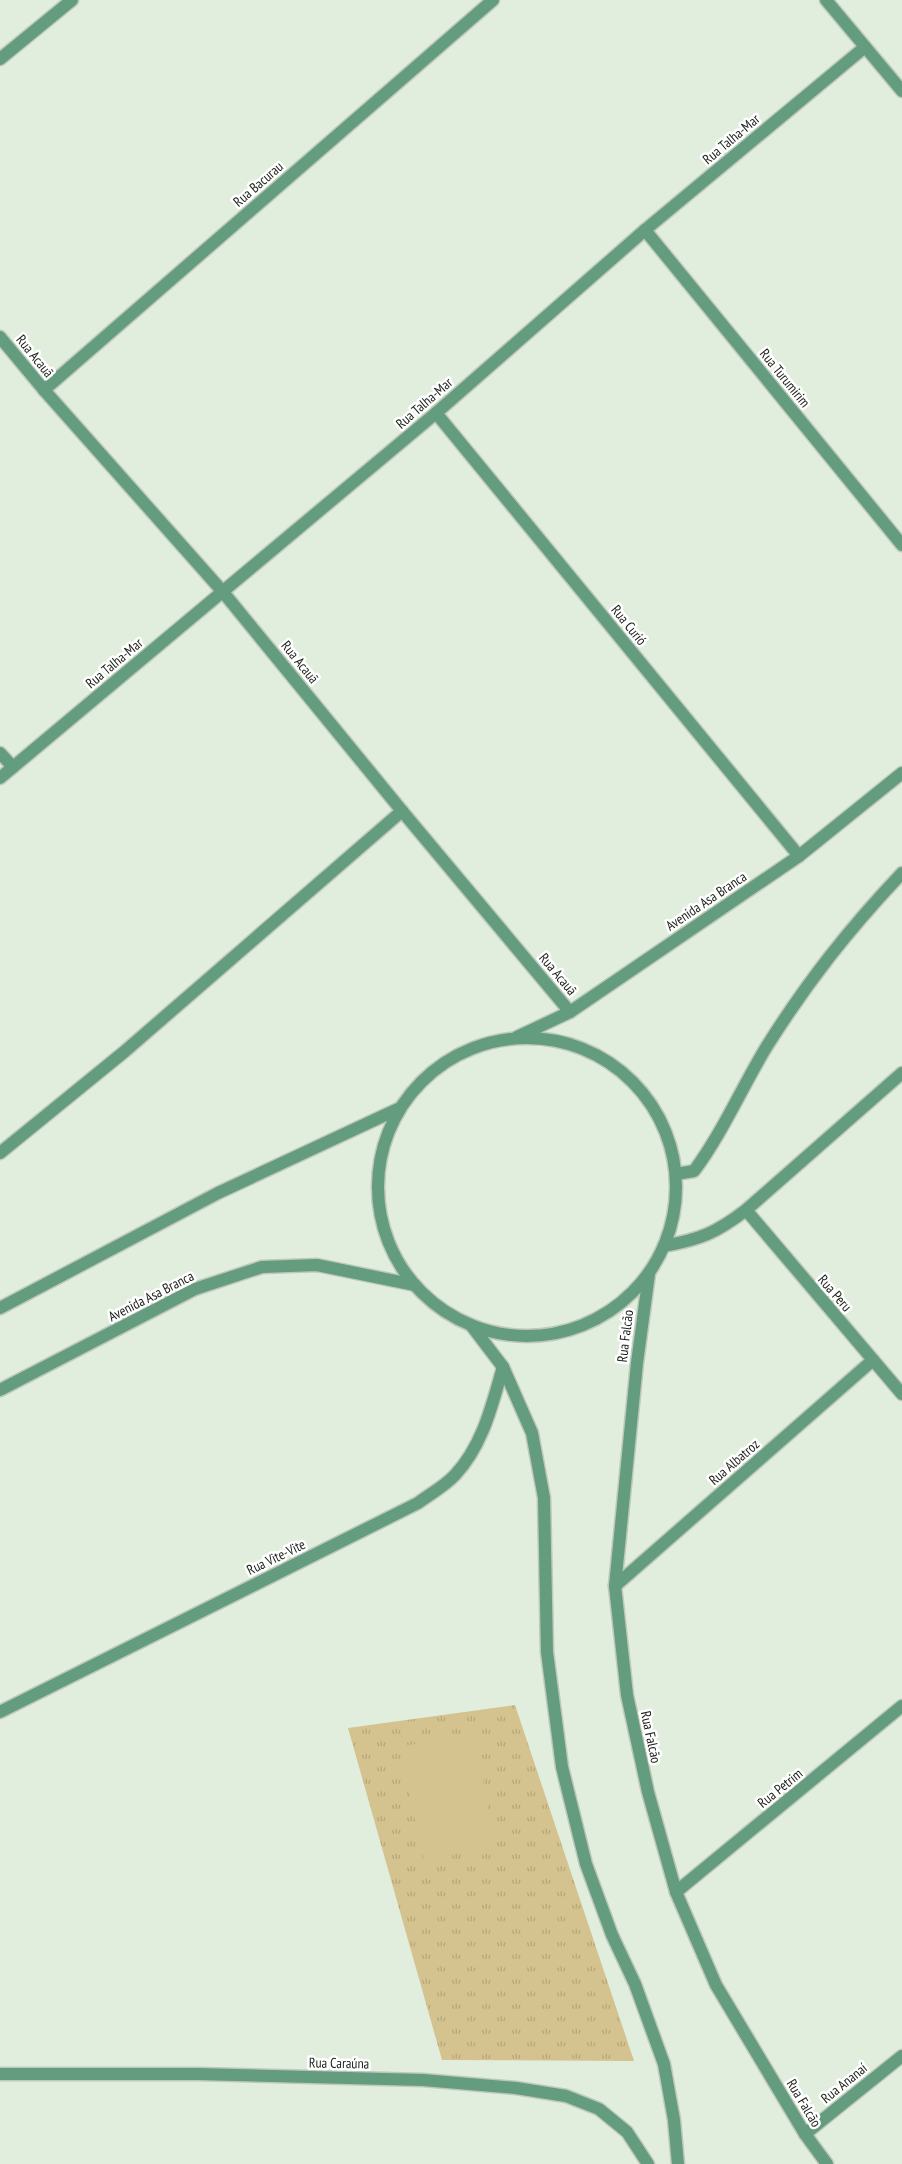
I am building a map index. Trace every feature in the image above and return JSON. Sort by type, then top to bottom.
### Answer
[{"type":"street","points":[[0,60],[72,0]]},
{"type":"street","name":"Rua Bacurau","points":[[44,390],[493,0]]},
{"type":"street","points":[[826,0],[902,91]]},
{"type":"street","name":"Rua Talha-Mar","points":[[0,778],[436,413],[645,230],[865,47]]},
{"type":"street","name":"Rua Turumirim","points":[[645,230],[902,545]]},
{"type":"street","name":"Rua Acauã","points":[[0,337],[44,390],[223,592],[570,1012]]},
{"type":"street","name":"Rua Curió","points":[[436,413],[799,856]]},
{"type":"street","points":[[0,752],[13,767]]},
{"type":"street","name":"Avenida Asa Branca","points":[[516,1037],[570,1012],[799,856],[902,773]]},
{"type":"street","points":[[0,1153],[124,1052],[402,811]]},
{"type":"street","points":[[676,1174],[694,1171],[766,1048],[811,979],[858,919],[902,873]]},
{"type":"street","points":[[516,1037],[562,1041],[605,1060],[640,1090],[664,1129],[676,1174],[675,1211],[664,1246],[649,1274],[621,1303],[587,1324],[549,1334],[509,1336],[471,1325],[441,1309],[415,1286],[390,1246],[378,1200],[381,1152],[398,1109],[429,1072],[470,1048],[516,1037]]},
{"type":"street","points":[[664,1246],[695,1240],[724,1226],[746,1210],[902,1073]]},
{"type":"street","points":[[0,1308],[218,1193],[398,1109]]},
{"type":"street","name":"Rua Peru","points":[[746,1210],[902,1394]]},
{"type":"street","name":"Avenida Asa Branca","points":[[0,1390],[195,1288],[262,1267],[317,1265],[415,1286]]},
{"type":"street","name":"Rua Falcão","points":[[649,1274],[637,1363],[615,1586],[627,1695],[648,1792],[676,1892],[716,1985],[805,2134],[827,2164]]},
{"type":"street","points":[[471,1325],[503,1367],[532,1433],[544,1498],[547,1652],[562,1767],[586,1864],[612,1935],[635,1984],[664,2064],[674,2120],[678,2164]]},
{"type":"street","name":"Rua Albatroz","points":[[615,1586],[873,1360]]},
{"type":"street","name":"Rua Vite-Vite","points":[[0,1712],[418,1503],[454,1476],[477,1445],[491,1409],[503,1367]]},
{"type":"street","name":"Rua Petrim","points":[[676,1892],[902,1706]]},
{"type":"street","name":"Rua Ananaí","points":[[805,2134],[902,2056]]},
{"type":"street","name":"Rua Caraúna","points":[[0,2074],[198,2074],[423,2080],[516,2088],[566,2096],[599,2108],[627,2132],[648,2164]]},
{"type":"green space","points":[[515,1705],[634,2061],[442,2060],[348,1728]]},
{"type":"green space","points":[[475,1732],[494,1845],[424,1861],[399,1747]]}]
